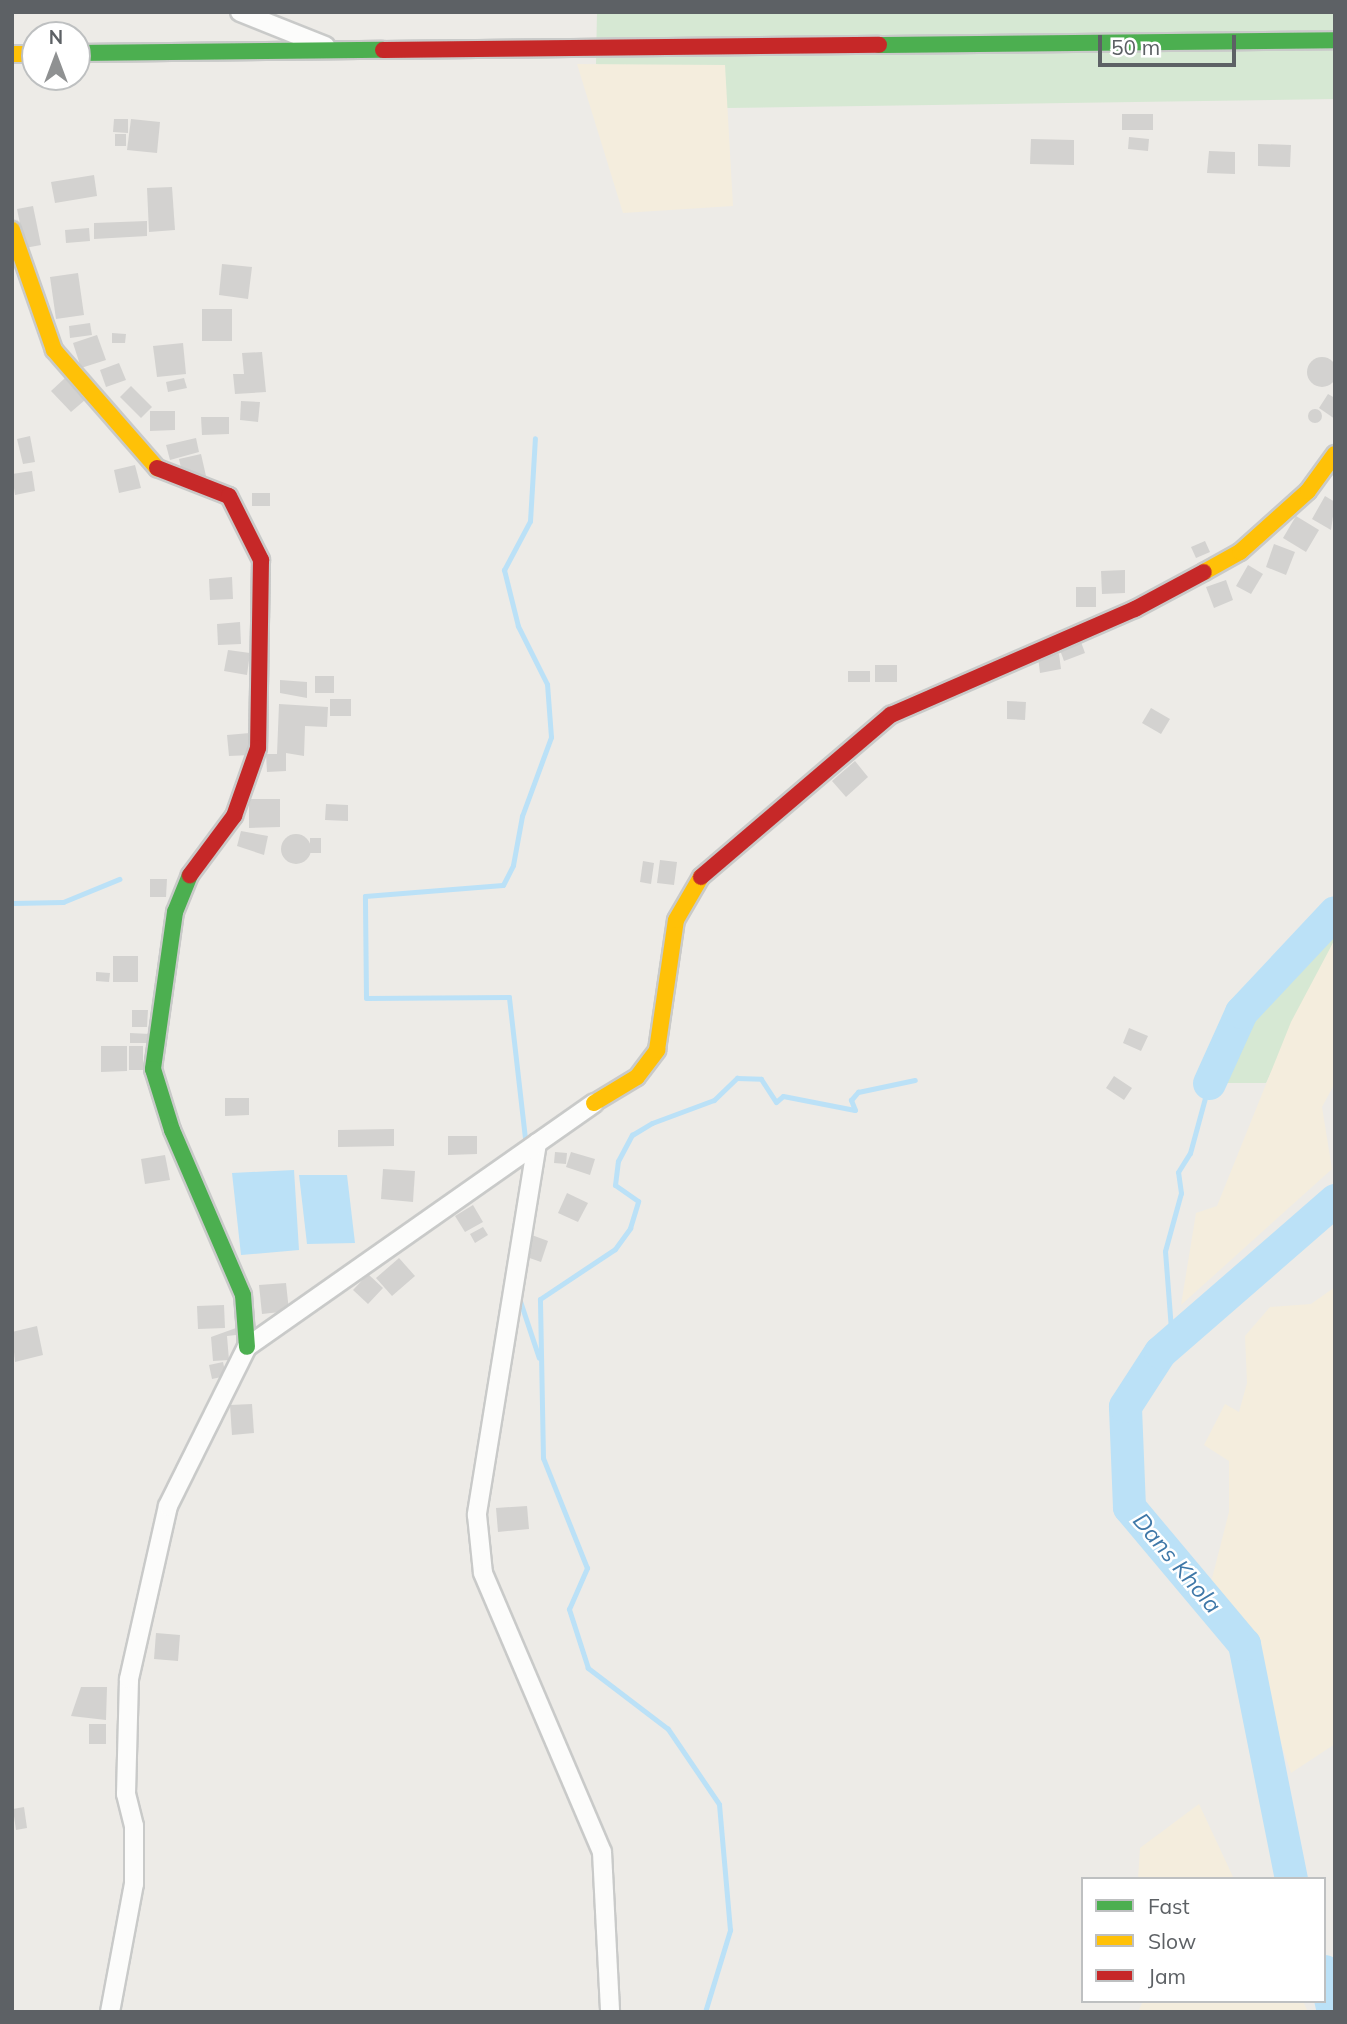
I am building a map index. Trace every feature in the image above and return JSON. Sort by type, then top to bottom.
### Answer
[{"type":"main road","points":[[91,53],[1335,40]]},
{"type":"main road","points":[[12,230],[54,350],[154,467],[229,496],[261,560],[258,748],[234,816],[197,859],[174,912],[169,991],[153,1069],[243,1295],[247,1346]]},
{"type":"main road","points":[[594,1103],[636,1077],[657,1050],[676,920],[695,883],[723,856],[891,715],[1135,609],[1240,552],[1308,491],[1335,454]]},
{"type":"street","points":[[240,12],[331,49]]},
{"type":"street","points":[[110,2012],[134,1884],[134,1826],[126,1794],[128,1679],[168,1506],[247,1346],[594,1103]]},
{"type":"street","points":[[537,1143],[477,1515],[482,1573],[602,1852],[610,2012]]},
{"type":"green space","points":[[597,12],[1335,12],[1335,99],[727,108],[596,64]]},
{"type":"green space","points":[[1335,912],[1335,939],[1266,1083],[1209,1083],[1241,1012]]},
{"type":"sand","points":[[577,64],[725,65],[733,206],[623,213]]},
{"type":"sand","points":[[1335,939],[1335,1083],[1322,1107],[1332,1169],[1181,1305],[1196,1213],[1217,1206],[1291,1022]]},
{"type":"sand","points":[[1335,1287],[1335,1744],[1291,1773],[1246,1639],[1208,1594],[1229,1512],[1229,1461],[1204,1445],[1225,1404],[1239,1412],[1247,1383],[1245,1336],[1270,1307],[1311,1304]]},
{"type":"sand","points":[[1199,1804],[1233,1877],[1138,1877],[1140,1848]]},
{"type":"sand","points":[[1142,2003],[1304,2003],[1308,2012],[1138,2012]]},
{"type":"water","points":[[294,1170],[299,1250],[241,1255],[232,1173]]},
{"type":"water","points":[[299,1175],[347,1175],[355,1243],[307,1244]]},
{"type":"building","points":[[1122,114],[1153,114],[1153,130],[1122,130]]},
{"type":"building","points":[[114,119],[128,119],[128,133],[113,132]]},
{"type":"building","points":[[131,119],[160,122],[157,153],[127,150]]},
{"type":"building","points":[[115,134],[126,134],[126,146],[115,146]]},
{"type":"building","points":[[1129,137],[1149,139],[1148,151],[1128,149]]},
{"type":"building","points":[[1031,139],[1074,140],[1074,165],[1030,164]]},
{"type":"building","points":[[1258,144],[1291,145],[1290,167],[1258,166]]},
{"type":"building","points":[[1209,151],[1235,152],[1235,174],[1207,173]]},
{"type":"building","points":[[94,175],[97,196],[55,203],[51,182]]},
{"type":"building","points":[[172,187],[175,230],[149,232],[147,188]]},
{"type":"building","points":[[33,206],[41,245],[25,248],[17,209]]},
{"type":"building","points":[[147,221],[147,236],[94,239],[94,223]]},
{"type":"building","points":[[89,228],[90,241],[66,243],[65,230]]},
{"type":"building","points":[[222,264],[252,267],[248,299],[219,295]]},
{"type":"building","points":[[78,273],[84,315],[56,319],[50,277]]},
{"type":"building","points":[[202,309],[232,309],[232,341],[202,341]]},
{"type":"building","points":[[90,323],[92,335],[70,338],[69,326]]},
{"type":"building","points":[[112,333],[126,334],[125,343],[112,343]]},
{"type":"building","points":[[97,335],[106,360],[81,368],[73,343]]},
{"type":"building","points":[[183,343],[186,374],[157,377],[153,346]]},
{"type":"building","points":[[262,352],[266,392],[235,394],[233,374],[244,374],[242,353]]},
{"type":"building","points":[[1322,357],[1333,361],[1337,372],[1333,383],[1322,387],[1311,383],[1307,372],[1311,361]]},
{"type":"building","points":[[119,363],[126,380],[106,387],[100,370]]},
{"type":"building","points":[[65,378],[85,400],[71,412],[51,391]]},
{"type":"building","points":[[184,378],[187,388],[168,392],[166,382]]},
{"type":"building","points":[[131,386],[152,407],[141,418],[120,397]]},
{"type":"building","points":[[1328,394],[1335,398],[1335,419],[1319,408]]},
{"type":"building","points":[[241,401],[260,402],[258,422],[240,420]]},
{"type":"building","points":[[1312,409],[1318,409],[1322,416],[1318,423],[1312,423],[1308,419],[1308,413]]},
{"type":"building","points":[[150,411],[175,411],[175,430],[150,431]]},
{"type":"building","points":[[201,417],[229,417],[229,434],[202,435]]},
{"type":"building","points":[[30,436],[35,462],[23,464],[17,439]]},
{"type":"building","points":[[196,438],[199,452],[170,460],[166,445]]},
{"type":"building","points":[[201,454],[206,476],[184,481],[179,459]]},
{"type":"building","points":[[135,465],[141,488],[119,493],[114,470]]},
{"type":"building","points":[[32,471],[35,491],[15,495],[12,474]]},
{"type":"building","points":[[252,493],[270,493],[270,506],[252,506]]},
{"type":"building","points":[[1325,496],[1335,502],[1331,530],[1312,519]]},
{"type":"building","points":[[1296,516],[1319,530],[1306,552],[1283,538]]},
{"type":"building","points":[[1205,541],[1210,552],[1196,558],[1191,547]]},
{"type":"building","points":[[1274,544],[1295,552],[1286,575],[1266,567]]},
{"type":"building","points":[[1248,565],[1263,574],[1251,594],[1236,586]]},
{"type":"building","points":[[1125,570],[1125,593],[1102,594],[1101,571]]},
{"type":"building","points":[[232,577],[233,599],[210,600],[209,579]]},
{"type":"building","points":[[1226,580],[1233,600],[1214,608],[1206,587]]},
{"type":"building","points":[[1076,587],[1096,587],[1096,607],[1076,607]]},
{"type":"building","points":[[240,622],[241,644],[218,645],[217,624]]},
{"type":"building","points":[[1081,642],[1085,653],[1064,661],[1060,650]]},
{"type":"building","points":[[228,650],[250,653],[247,675],[224,671]]},
{"type":"building","points":[[1059,654],[1061,669],[1040,673],[1038,657]]},
{"type":"building","points":[[875,665],[897,665],[897,682],[875,682]]},
{"type":"building","points":[[848,671],[870,671],[870,682],[848,682]]},
{"type":"building","points":[[315,676],[334,676],[334,693],[315,693]]},
{"type":"building","points":[[280,680],[307,682],[307,698],[280,693]]},
{"type":"building","points":[[330,699],[351,699],[351,716],[330,716]]},
{"type":"building","points":[[1007,701],[1026,702],[1025,720],[1007,719]]},
{"type":"building","points":[[279,704],[328,707],[327,727],[305,726],[304,756],[286,753],[286,771],[267,772],[266,754],[277,754]]},
{"type":"building","points":[[1151,708],[1170,719],[1161,734],[1142,723]]},
{"type":"building","points":[[250,733],[251,755],[229,756],[227,735]]},
{"type":"building","points":[[855,761],[868,777],[846,797],[832,781]]},
{"type":"building","points":[[249,799],[280,799],[280,827],[249,828]]},
{"type":"building","points":[[326,804],[348,805],[348,821],[325,820]]},
{"type":"building","points":[[241,831],[268,836],[264,855],[237,846]]},
{"type":"building","points":[[296,834],[307,838],[311,849],[307,860],[296,864],[285,860],[281,849],[285,838]]},
{"type":"building","points":[[310,838],[321,838],[321,853],[310,853]]},
{"type":"building","points":[[660,860],[677,862],[674,885],[657,883]]},
{"type":"building","points":[[643,861],[654,863],[651,884],[640,882]]},
{"type":"building","points":[[150,879],[167,879],[166,897],[150,897]]},
{"type":"building","points":[[113,956],[138,956],[138,982],[113,982]]},
{"type":"building","points":[[96,972],[110,973],[109,982],[96,981]]},
{"type":"building","points":[[132,1010],[148,1010],[147,1027],[132,1027]]},
{"type":"building","points":[[1129,1028],[1148,1036],[1141,1051],[1123,1043]]},
{"type":"building","points":[[130,1033],[150,1034],[150,1043],[130,1043]]},
{"type":"building","points":[[101,1046],[127,1046],[127,1071],[101,1072]]},
{"type":"building","points":[[129,1046],[143,1046],[143,1070],[129,1070]]},
{"type":"building","points":[[1114,1076],[1132,1088],[1124,1100],[1106,1088]]},
{"type":"building","points":[[225,1098],[249,1098],[249,1115],[225,1116]]},
{"type":"building","points":[[394,1129],[394,1146],[338,1147],[338,1130]]},
{"type":"building","points":[[448,1136],[477,1136],[477,1154],[448,1155]]},
{"type":"building","points":[[555,1152],[567,1153],[566,1164],[554,1163]]},
{"type":"building","points":[[571,1152],[595,1159],[590,1175],[566,1167]]},
{"type":"building","points":[[165,1155],[170,1180],[145,1184],[141,1159]]},
{"type":"building","points":[[383,1169],[415,1171],[413,1202],[381,1199]]},
{"type":"building","points":[[567,1193],[588,1203],[578,1222],[558,1213]]},
{"type":"building","points":[[473,1205],[483,1222],[465,1232],[455,1216]]},
{"type":"building","points":[[483,1227],[488,1235],[475,1243],[470,1234]]},
{"type":"building","points":[[529,1234],[548,1241],[541,1262],[521,1255]]},
{"type":"building","points":[[399,1258],[415,1276],[392,1296],[376,1278]]},
{"type":"building","points":[[368,1274],[383,1288],[368,1304],[353,1290]]},
{"type":"building","points":[[286,1283],[289,1311],[262,1314],[259,1285]]},
{"type":"building","points":[[224,1305],[225,1328],[198,1329],[197,1306]]},
{"type":"building","points":[[37,1326],[43,1355],[15,1362],[12,1332]]},
{"type":"building","points":[[236,1328],[236,1335],[227,1336],[229,1360],[213,1361],[211,1337]]},
{"type":"building","points":[[223,1362],[226,1376],[212,1379],[209,1365]]},
{"type":"building","points":[[252,1404],[254,1433],[232,1435],[230,1405]]},
{"type":"building","points":[[527,1506],[529,1529],[498,1532],[496,1508]]},
{"type":"building","points":[[156,1633],[180,1635],[178,1661],[154,1659]]},
{"type":"building","points":[[81,1687],[107,1687],[106,1720],[71,1716]]},
{"type":"building","points":[[89,1724],[106,1724],[106,1744],[89,1744]]},
{"type":"building","points":[[24,1807],[27,1828],[16,1830],[13,1809]]},
{"type":"waterway","points":[[526,1147],[509,997],[366,998],[365,896],[503,885],[513,865],[522,816],[551,737],[547,684],[518,626],[504,570],[530,521],[535,438]]},
{"type":"waterway","points":[[12,903],[63,902],[119,879]]},
{"type":"waterway","points":[[1209,1083],[1241,1012],[1335,912]]},
{"type":"waterway","points":[[705,2012],[730,1930],[719,1804],[668,1729],[588,1668],[569,1609],[587,1568],[543,1458],[540,1299],[615,1249],[630,1228],[638,1201],[615,1185],[618,1161],[632,1135],[652,1123],[714,1100],[737,1078],[761,1079],[776,1102],[783,1096],[855,1110],[851,1100],[858,1092],[915,1080]]},
{"type":"waterway","points":[[1172,1342],[1165,1251],[1181,1193],[1178,1172],[1190,1153],[1209,1083]]},
{"type":"waterway","name":"Dans Khola","points":[[1291,1877],[1244,1644],[1129,1507],[1125,1406],[1160,1352],[1335,1200]]},
{"type":"waterway","points":[[518,1295],[539,1358]]},
{"type":"waterway","name":"Dans Khola","points":[[1326,1980],[1333,2012]]},
{"type":"traffic: fast","points":[[879,45],[1335,40]]},
{"type":"traffic: fast","points":[[91,53],[383,50]]},
{"type":"traffic: fast","points":[[190,875],[175,912],[153,1069],[172,1130],[243,1295],[247,1347]]},
{"type":"traffic: slow","points":[[12,54],[21,54]]},
{"type":"traffic: slow","points":[[12,230],[54,350],[157,468]]},
{"type":"traffic: slow","points":[[1204,572],[1240,552],[1308,491],[1335,454]]},
{"type":"traffic: slow","points":[[594,1103],[637,1077],[657,1050],[676,920],[701,877]]},
{"type":"traffic: jam","points":[[383,50],[879,45]]},
{"type":"traffic: jam","points":[[157,468],[229,496],[261,560],[258,748],[234,816],[190,875]]},
{"type":"traffic: jam","points":[[701,877],[891,715],[1135,609],[1204,572]]}]
